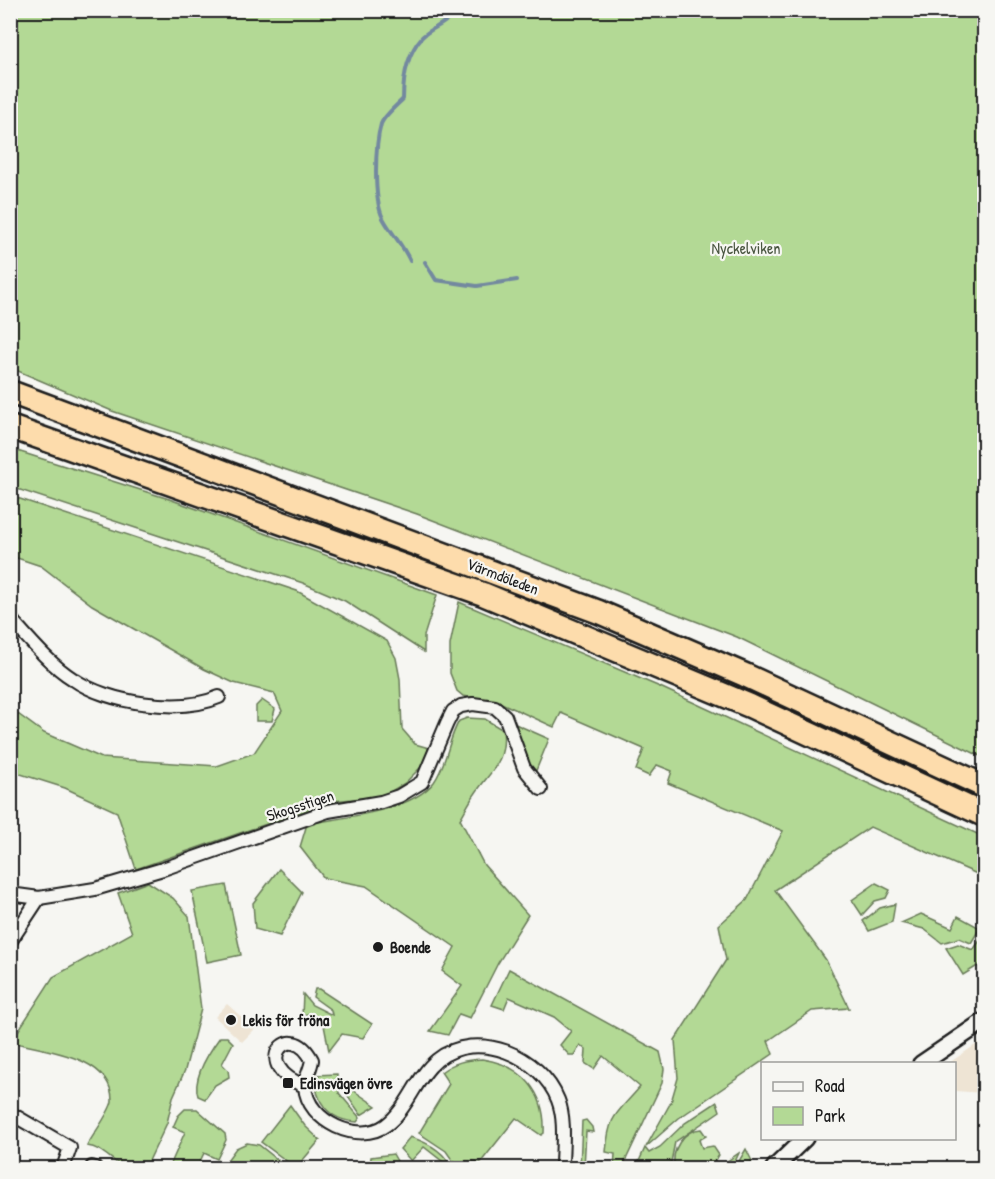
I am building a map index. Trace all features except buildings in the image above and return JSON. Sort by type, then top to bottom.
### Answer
[{"type":"highway","name":"Värmdöleden","points":[[17,392],[599,612],[756,680],[984,786]]},
{"type":"highway","name":"Värmdöleden","points":[[10,428],[483,594],[750,706],[984,815]]},
{"type":"highway","points":[[10,434],[61,447]]},
{"type":"street","points":[[10,618],[62,671],[89,689],[115,698],[157,704],[203,704],[219,697]]},
{"type":"street","name":"Skogsstigen","points":[[10,894],[39,898],[95,889],[163,869],[328,811],[381,802],[399,796],[422,782],[453,711],[461,706],[495,707],[505,716],[524,768],[541,789]]},
{"type":"street","points":[[10,942],[39,898]]},
{"type":"street","points":[[924,1062],[984,1022]]},
{"type":"street","points":[[305,1086],[311,1103],[318,1113],[336,1126],[352,1133],[363,1134],[386,1125],[422,1076],[436,1060],[449,1052],[476,1045],[503,1051],[531,1065],[552,1087],[561,1112],[562,1168]]},
{"type":"street","points":[[10,1113],[70,1148],[63,1168]]},
{"type":"street","points":[[774,1168],[803,1140]]},
{"type":"shaded area","name":"Lekis för fröna","points":[[227,1004],[255,1029],[242,1042],[215,1017]]},
{"type":"shaded area","points":[[984,1039],[984,1093],[956,1091],[956,1062],[950,1062]]},
{"type":"green space","name":"Nyckelviken","points":[[10,11],[984,11],[984,758],[737,637],[417,514],[112,411],[11,368]]},
{"type":"green space","points":[[11,449],[169,499],[437,595],[424,636],[424,652],[345,601],[303,583],[11,487]]},
{"type":"green space","points":[[11,496],[297,591],[387,641],[396,658],[400,679],[402,729],[415,744],[429,748],[422,766],[405,783],[383,796],[333,801],[136,869],[117,812],[65,788],[11,771],[11,709],[44,733],[102,758],[217,766],[254,753],[282,711],[274,693],[234,683],[204,669],[92,605],[41,566],[11,556]]},
{"type":"green space","points":[[459,602],[660,687],[984,837],[984,877],[870,827],[775,890],[826,960],[849,1008],[812,1011],[768,1041],[773,1054],[679,1118],[646,1147],[671,1102],[678,1078],[675,1040],[726,960],[719,925],[747,900],[783,831],[668,783],[672,771],[657,765],[649,776],[636,770],[644,749],[561,713],[554,727],[499,702],[463,696],[457,691],[450,673],[450,645]]},
{"type":"green space","points":[[262,700],[275,709],[272,721],[256,721],[256,706]]},
{"type":"green space","points":[[467,718],[485,719],[503,730],[504,741],[500,758],[460,819],[484,865],[528,915],[498,963],[470,1018],[459,1014],[448,1035],[430,1031],[462,986],[442,971],[455,947],[366,886],[324,878],[300,847],[307,824],[375,812],[410,800],[423,792],[438,775],[459,721]]},
{"type":"green space","points":[[513,723],[549,739],[535,773],[530,772]]},
{"type":"green space","points":[[279,869],[302,892],[280,936],[255,929],[253,903]]},
{"type":"green space","points":[[148,882],[173,898],[189,916],[201,1009],[185,1070],[173,1097],[167,1123],[147,1165],[129,1168],[122,1166],[95,1148],[87,1146],[112,1101],[109,1086],[101,1074],[74,1058],[11,1042],[53,977],[132,933],[118,893]]},
{"type":"green space","points":[[876,883],[890,890],[886,898],[875,901],[862,915],[852,900]]},
{"type":"green space","points":[[226,885],[241,955],[207,962],[192,891]]},
{"type":"green space","points":[[895,904],[892,922],[869,931],[863,921],[880,908]]},
{"type":"green space","points":[[921,914],[952,928],[958,916],[980,928],[971,943],[959,938],[942,943],[924,929],[901,923]]},
{"type":"green space","points":[[984,935],[984,962],[963,975],[946,948],[958,944],[973,950]]},
{"type":"green space","points":[[509,969],[660,1052],[664,1069],[662,1083],[622,1168],[614,1168],[615,1154],[606,1152],[609,1130],[619,1110],[640,1087],[603,1056],[594,1069],[585,1063],[586,1050],[580,1045],[574,1055],[569,1055],[560,1045],[571,1031],[554,1017],[509,997],[504,1009],[492,1005]]},
{"type":"green space","points":[[315,989],[319,989],[372,1024],[363,1038],[342,1034],[329,1051],[323,1020],[308,1014],[302,1016],[303,994],[312,1005],[332,1015],[331,1010],[313,997]]},
{"type":"green space","points":[[220,1037],[227,1037],[233,1043],[222,1064],[228,1070],[229,1077],[215,1085],[205,1099],[198,1096],[197,1081],[199,1073]]},
{"type":"green space","points":[[482,1059],[509,1067],[529,1083],[541,1105],[544,1133],[541,1135],[516,1118],[481,1162],[467,1161],[455,1164],[446,1151],[419,1133],[449,1084],[441,1072],[460,1062]]},
{"type":"green space","points":[[337,1074],[339,1093],[360,1118],[357,1122],[338,1118],[331,1113],[325,1108],[317,1093],[315,1075]]},
{"type":"green space","points":[[344,1084],[376,1106],[361,1115],[346,1093]]},
{"type":"green space","points":[[717,1102],[720,1111],[675,1142],[671,1162],[673,1168],[636,1168],[645,1148],[649,1153],[660,1147],[685,1123]]},
{"type":"green space","points":[[290,1105],[305,1126],[320,1140],[296,1168],[261,1142]]},
{"type":"green space","points":[[185,1109],[197,1109],[225,1134],[226,1140],[217,1159],[204,1153],[197,1168],[169,1168],[185,1132],[173,1127],[178,1116]]},
{"type":"green space","points":[[586,1120],[593,1132],[586,1131],[584,1168],[580,1168],[582,1121]]},
{"type":"green space","points":[[701,1129],[706,1136],[699,1140],[702,1148],[713,1146],[719,1155],[716,1160],[700,1168],[675,1168],[674,1155],[679,1142],[689,1133]]},
{"type":"green space","points":[[410,1137],[440,1152],[451,1168],[424,1147],[411,1161],[400,1149]]},
{"type":"green space","points":[[247,1143],[259,1145],[288,1168],[236,1168],[225,1163],[236,1148]]},
{"type":"green space","points":[[746,1149],[752,1161],[745,1168],[735,1168]]},
{"type":"green space","points":[[739,1153],[732,1168],[705,1168],[717,1163],[723,1164]]},
{"type":"green space","points":[[393,1154],[401,1168],[370,1168],[371,1157]]},
{"type":"waterway","points":[[410,261],[383,218],[380,209],[376,171],[379,133],[385,118],[403,99],[406,67],[412,51],[422,37],[448,19],[454,10]]},
{"type":"waterway","points":[[425,262],[436,280],[477,286],[517,280]]},
{"type":"place","name":"Boende","points":[[378,947]]},
{"type":"place","name":"Lekis för fröna","points":[[231,1020]]},
{"type":"place","name":"Edinsvägen övre","points":[[288,1083]]}]
